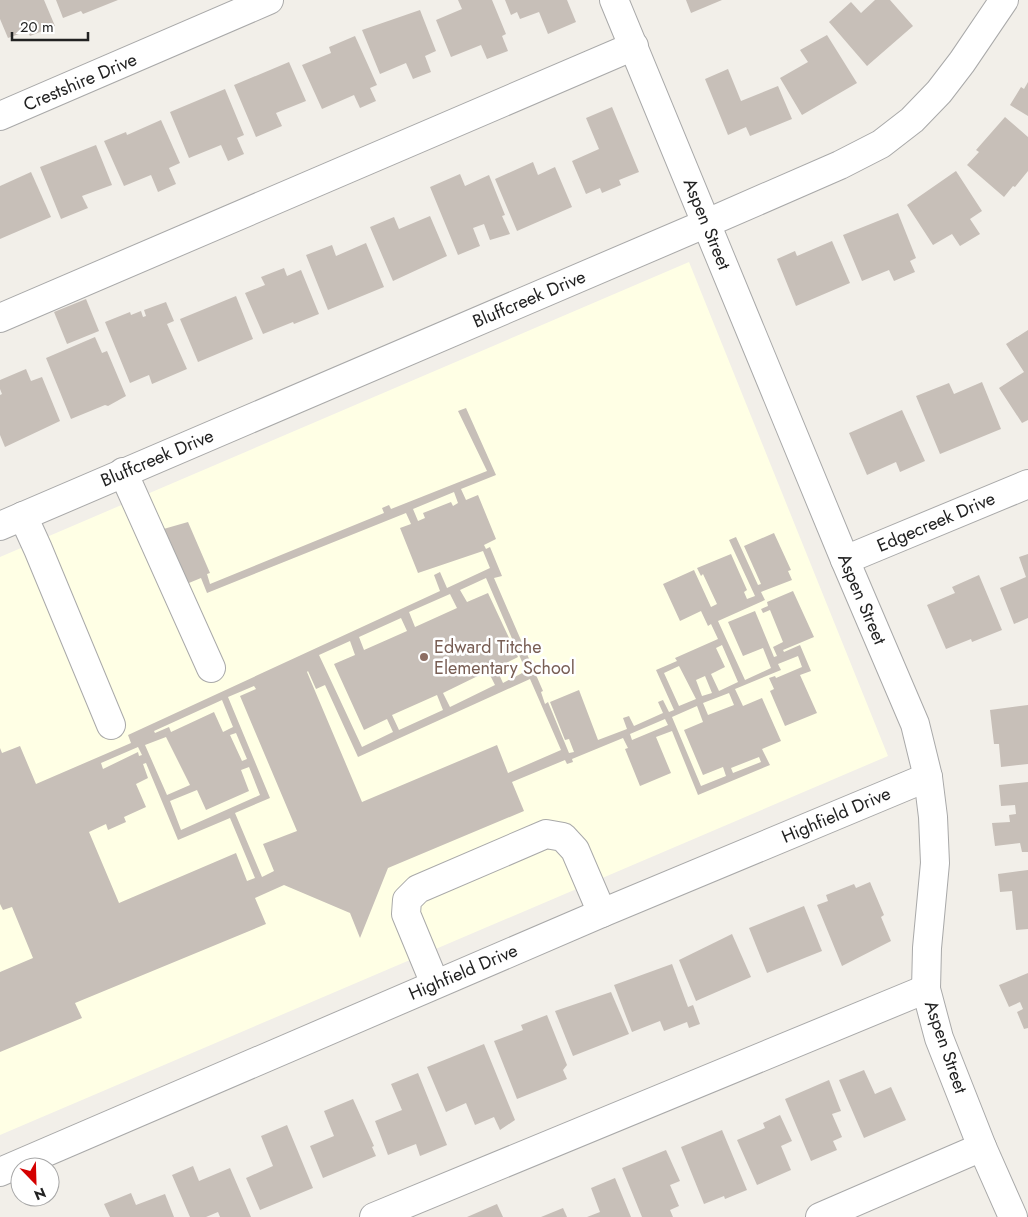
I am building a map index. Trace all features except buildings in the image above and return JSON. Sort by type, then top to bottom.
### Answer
[{"type":"street","name":"Crestshire Drive","points":[[0,116],[269,0]]},
{"type":"street","name":"Aspen Street","points":[[614,0],[845,560],[915,724],[928,777],[933,817],[935,863],[927,948],[926,989],[939,1038],[982,1147],[1013,1217]]},
{"type":"street","name":"Bluffcreek Drive","points":[[11,521],[707,223],[840,165],[881,144],[912,120],[939,92],[1004,0]]},
{"type":"street","points":[[0,318],[634,46]]},
{"type":"street","points":[[123,472],[211,668]]},
{"type":"street","name":"Edgecreek Drive","points":[[845,560],[1028,484]]},
{"type":"street","points":[[11,521],[42,558],[111,725]]},
{"type":"street","name":"Highfield Drive","points":[[0,1172],[602,912],[928,777]]},
{"type":"street","points":[[435,984],[406,914],[407,900],[418,889],[436,881],[546,834],[563,837],[575,850],[602,912]]},
{"type":"street","points":[[374,1217],[926,989]]},
{"type":"street","points":[[820,1217],[982,1147]]},
{"type":"shaded area","name":"Edward Titche Elementary School","points":[[689,262],[888,756],[0,1135],[0,557]]},
{"type":"place","name":"Edward Titche Elementary School","points":[[424,657]]}]
